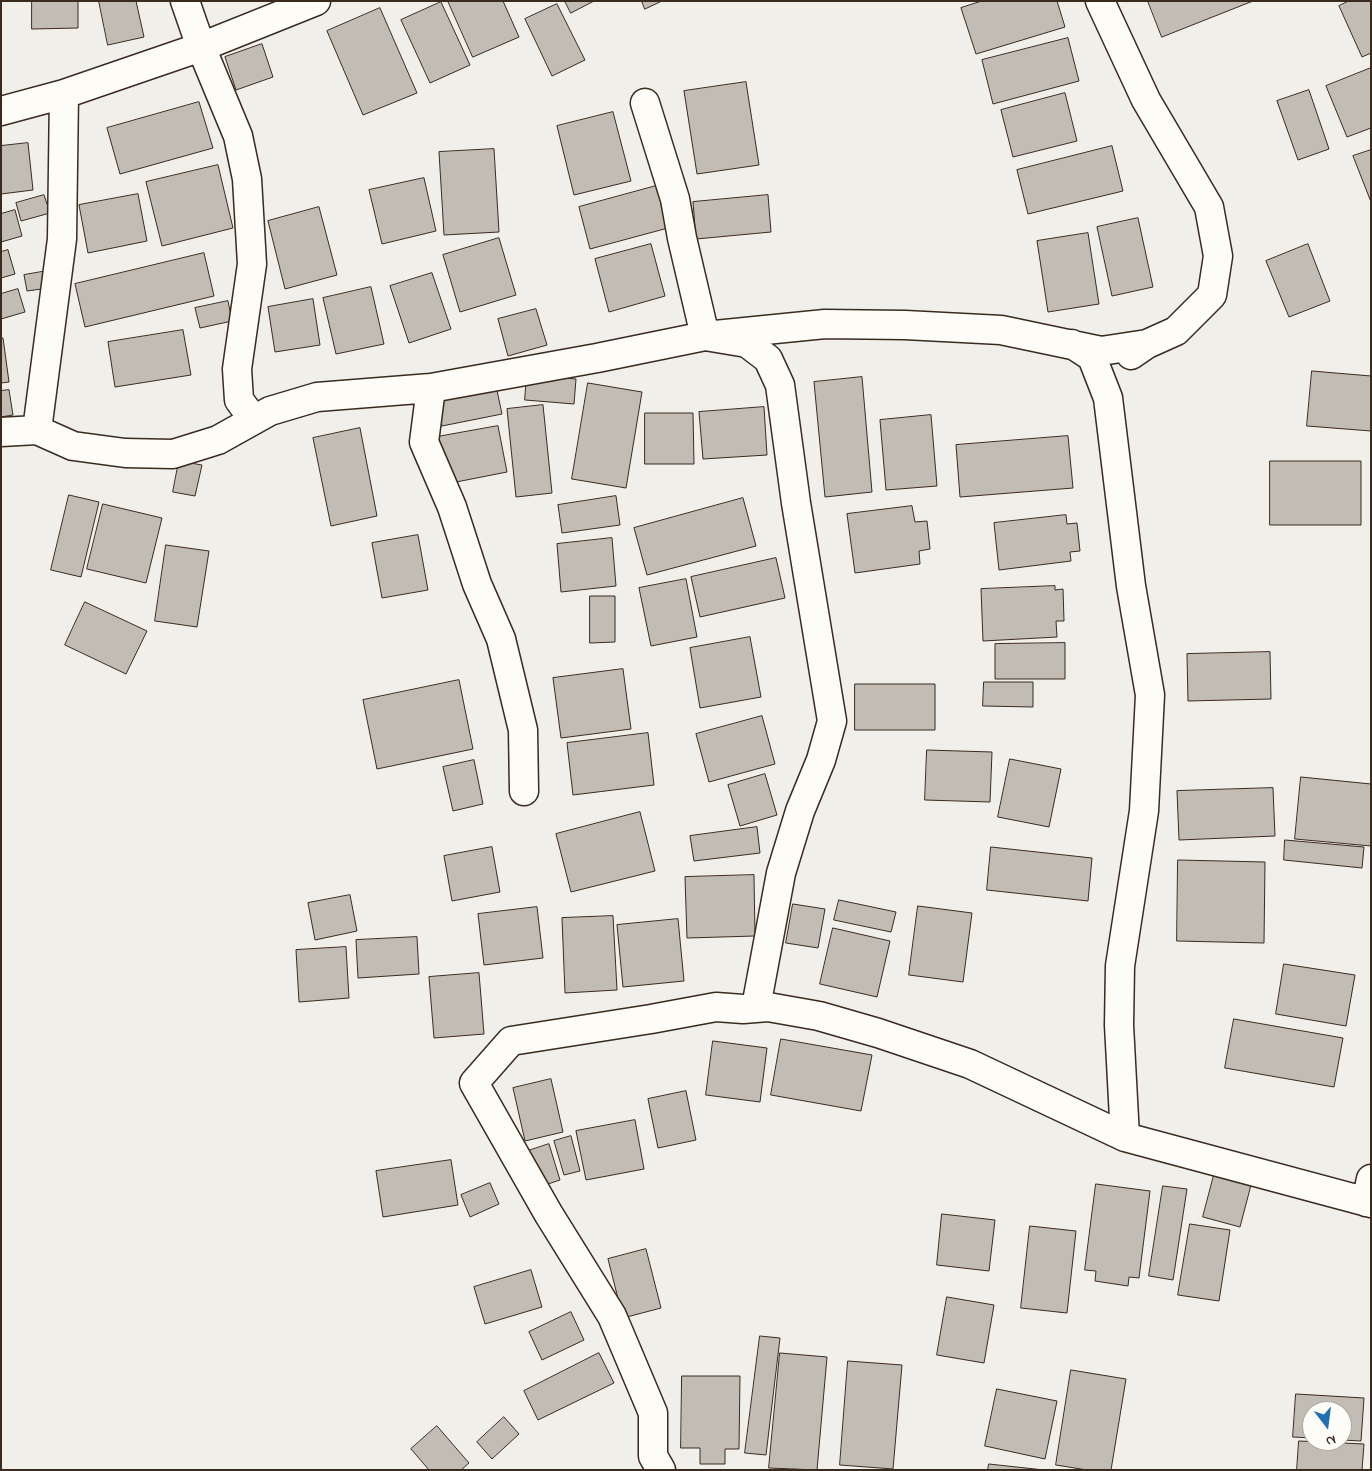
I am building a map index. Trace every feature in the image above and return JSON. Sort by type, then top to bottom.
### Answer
[{"type":"street","points":[[186,1],[201,47],[238,136],[247,179],[251,221],[252,264],[237,369],[239,400],[254,420]]},
{"type":"street","points":[[1,110],[64,94],[201,47],[316,1]]},
{"type":"street","points":[[1100,1],[1146,100],[1208,207],[1218,256],[1212,295],[1176,331],[1147,344],[1118,364],[1108,398]]},
{"type":"street","points":[[37,430],[62,239],[64,94]]},
{"type":"street","points":[[646,103],[675,199],[682,238],[705,336]]},
{"type":"street","points":[[1,432],[37,430],[74,446],[125,453],[173,454],[218,440],[270,411],[317,397],[431,388],[705,336],[825,324],[905,325],[1001,330],[1101,350],[1147,344]]},
{"type":"street","points":[[705,336],[747,343],[768,358],[780,385],[796,503],[832,721],[821,760],[800,811],[780,873],[756,1007]]},
{"type":"street","points":[[1072,344],[1092,357],[1108,398],[1131,586],[1150,695],[1144,811],[1120,966],[1119,1025],[1125,1136]]},
{"type":"street","points":[[431,388],[424,442],[452,506],[477,584],[501,638],[523,730],[524,792]]},
{"type":"street","points":[[661,1470],[653,1456],[653,1413],[612,1316],[548,1213],[474,1083],[510,1041],[642,1021],[716,1006],[744,1009],[768,1007],[819,1016],[878,1032],[970,1064],[1125,1136],[1369,1195]]},
{"type":"building","points":[[32,1],[78,1],[78,28],[32,29]]},
{"type":"building","points":[[99,1],[136,1],[144,37],[108,45]]},
{"type":"building","points":[[448,1],[503,1],[519,37],[473,57]]},
{"type":"building","points":[[565,1],[594,1],[571,13]]},
{"type":"building","points":[[642,1],[662,1],[645,9]]},
{"type":"building","points":[[982,1],[1057,1],[1065,27],[976,54],[961,8]]},
{"type":"building","points":[[1148,1],[1253,1],[1162,37]]},
{"type":"building","points":[[1349,1],[1371,1],[1371,53],[1362,57],[1339,6]]},
{"type":"building","points":[[441,2],[470,65],[430,83],[401,20]]},
{"type":"building","points":[[557,4],[585,60],[552,76],[525,19]]},
{"type":"building","points":[[380,8],[417,93],[363,115],[327,31]]},
{"type":"building","points":[[1068,38],[1079,81],[993,104],[982,60]]},
{"type":"building","points":[[262,44],[273,77],[236,90],[225,57]]},
{"type":"building","points":[[1371,68],[1371,128],[1347,137],[1326,86]]},
{"type":"building","points":[[746,82],[759,165],[697,174],[684,91]]},
{"type":"building","points":[[1309,90],[1329,149],[1298,160],[1277,101]]},
{"type":"building","points":[[1065,93],[1077,141],[1013,157],[1001,110]]},
{"type":"building","points":[[199,102],[213,148],[120,174],[107,128]]},
{"type":"building","points":[[613,112],[631,181],[574,195],[557,126]]},
{"type":"building","points":[[28,143],[33,190],[1,194],[1,146]]},
{"type":"building","points":[[1112,146],[1123,191],[1028,214],[1017,170]]},
{"type":"building","points":[[494,149],[499,232],[444,235],[439,152]]},
{"type":"building","points":[[1371,150],[1371,202],[1353,156]]},
{"type":"building","points":[[218,165],[233,228],[162,246],[146,182]]},
{"type":"building","points":[[424,178],[436,231],[382,244],[369,190]]},
{"type":"building","points":[[656,186],[668,228],[590,249],[579,207]]},
{"type":"building","points":[[138,194],[147,241],[88,253],[79,205]]},
{"type":"building","points":[[44,195],[50,213],[21,221],[16,203]]},
{"type":"building","points":[[768,195],[771,232],[696,239],[693,202]]},
{"type":"building","points":[[319,207],[337,275],[285,289],[268,221]]},
{"type":"building","points":[[15,210],[22,236],[1,242],[1,214]]},
{"type":"building","points":[[1138,218],[1153,287],[1112,296],[1097,227]]},
{"type":"building","points":[[1088,233],[1099,304],[1048,312],[1037,241]]},
{"type":"building","points":[[499,238],[516,295],[460,312],[443,255]]},
{"type":"building","points":[[651,244],[665,296],[609,312],[595,259]]},
{"type":"building","points":[[1308,244],[1330,301],[1289,317],[1266,261]]},
{"type":"building","points":[[8,250],[15,274],[1,278],[1,252]]},
{"type":"building","points":[[204,253],[214,296],[85,327],[75,284]]},
{"type":"building","points":[[47,271],[49,288],[27,291],[24,275]]},
{"type":"building","points":[[432,273],[451,329],[409,343],[390,286]]},
{"type":"building","points":[[371,287],[384,344],[336,354],[323,298]]},
{"type":"building","points":[[18,289],[25,312],[1,319],[1,294]]},
{"type":"building","points":[[313,299],[320,345],[275,352],[268,307]]},
{"type":"building","points":[[228,301],[232,321],[200,328],[195,308]]},
{"type":"building","points":[[536,309],[547,345],[508,356],[498,319]]},
{"type":"building","points":[[183,330],[191,375],[115,387],[108,342]]},
{"type":"building","points":[[1,338],[3,338],[9,382],[1,383]]},
{"type":"building","points":[[1312,371],[1371,376],[1371,431],[1307,426]]},
{"type":"building","points":[[527,375],[576,379],[574,404],[525,400]]},
{"type":"building","points":[[862,377],[872,492],[825,497],[814,382]]},
{"type":"building","points":[[495,381],[502,414],[442,426],[435,393]]},
{"type":"building","points":[[588,383],[642,392],[626,488],[572,479]]},
{"type":"building","points":[[9,390],[13,415],[1,417],[1,391]]},
{"type":"building","points":[[543,405],[552,493],[516,497],[507,409]]},
{"type":"building","points":[[764,407],[767,455],[703,459],[699,412]]},
{"type":"building","points":[[645,413],[693,413],[694,464],[645,464]]},
{"type":"building","points":[[931,415],[937,486],[886,490],[880,420]]},
{"type":"building","points":[[498,426],[507,472],[446,484],[437,437]]},
{"type":"building","points":[[360,428],[377,516],[331,526],[313,438]]},
{"type":"building","points":[[1068,436],[1073,488],[960,497],[956,445]]},
{"type":"building","points":[[179,461],[202,465],[195,496],[173,492]]},
{"type":"building","points":[[1270,461],[1361,461],[1361,525],[1270,525]]},
{"type":"building","points":[[69,495],[99,502],[81,577],[51,570]]},
{"type":"building","points":[[616,496],[620,525],[562,533],[558,505]]},
{"type":"building","points":[[743,498],[756,546],[647,575],[634,528]]},
{"type":"building","points":[[103,504],[162,518],[146,583],[87,569]]},
{"type":"building","points":[[912,506],[915,522],[927,521],[930,549],[919,551],[920,564],[855,573],[847,514]]},
{"type":"building","points":[[1066,515],[1067,524],[1077,523],[1080,551],[1070,552],[1071,561],[999,570],[994,523]]},
{"type":"building","points":[[418,535],[428,590],[382,598],[372,543]]},
{"type":"building","points":[[612,538],[616,586],[561,592],[557,544]]},
{"type":"building","points":[[166,545],[209,551],[197,627],[155,621]]},
{"type":"building","points":[[776,558],[785,598],[700,617],[691,577]]},
{"type":"building","points":[[686,579],[697,637],[651,646],[639,588]]},
{"type":"building","points":[[1055,586],[1055,590],[1063,589],[1064,621],[1056,621],[1057,637],[983,641],[981,589]]},
{"type":"building","points":[[590,596],[615,596],[615,642],[590,643]]},
{"type":"building","points":[[85,602],[147,631],[126,674],[65,645]]},
{"type":"building","points":[[750,637],[761,697],[700,708],[690,648]]},
{"type":"building","points":[[1065,643],[1065,679],[995,679],[995,644]]},
{"type":"building","points":[[1270,652],[1271,699],[1188,701],[1187,654]]},
{"type":"building","points":[[623,669],[631,729],[561,738],[553,678]]},
{"type":"building","points":[[459,680],[473,749],[377,769],[363,700]]},
{"type":"building","points":[[984,682],[1033,682],[1033,707],[983,706]]},
{"type":"building","points":[[855,684],[935,684],[935,730],[855,730]]},
{"type":"building","points":[[762,716],[775,764],[709,782],[696,734]]},
{"type":"building","points":[[648,733],[654,785],[573,795],[567,743]]},
{"type":"building","points":[[927,750],[992,752],[990,802],[925,800]]},
{"type":"building","points":[[1010,759],[1061,769],[1049,827],[998,817]]},
{"type":"building","points":[[474,760],[483,804],[453,811],[443,767]]},
{"type":"building","points":[[765,774],[777,815],[740,826],[728,785]]},
{"type":"building","points":[[1301,777],[1371,784],[1371,846],[1295,839]]},
{"type":"building","points":[[1273,788],[1275,836],[1179,840],[1177,791]]},
{"type":"building","points":[[640,812],[655,871],[571,892],[556,834]]},
{"type":"building","points":[[757,827],[760,853],[694,861],[690,836]]},
{"type":"building","points":[[1285,840],[1364,847],[1362,868],[1284,860]]},
{"type":"building","points":[[492,847],[500,892],[452,901],[444,856]]},
{"type":"building","points":[[991,847],[1092,858],[1088,901],[987,890]]},
{"type":"building","points":[[1178,860],[1265,862],[1264,943],[1177,941]]},
{"type":"building","points":[[754,875],[755,936],[687,938],[685,877]]},
{"type":"building","points":[[350,895],[357,931],[315,940],[308,903]]},
{"type":"building","points":[[839,900],[896,912],[891,932],[834,920]]},
{"type":"building","points":[[793,904],[825,909],[818,948],[786,943]]},
{"type":"building","points":[[918,906],[972,913],[963,982],[909,975]]},
{"type":"building","points":[[537,907],[543,958],[484,965],[478,914]]},
{"type":"building","points":[[613,916],[617,990],[565,993],[562,918]]},
{"type":"building","points":[[678,919],[684,981],[623,987],[617,925]]},
{"type":"building","points":[[833,928],[890,941],[877,997],[820,984]]},
{"type":"building","points":[[417,937],[419,974],[358,978],[356,940]]},
{"type":"building","points":[[346,947],[349,998],[299,1002],[296,950]]},
{"type":"building","points":[[1284,964],[1355,975],[1346,1026],[1276,1014]]},
{"type":"building","points":[[479,973],[484,1034],[434,1038],[429,977]]},
{"type":"building","points":[[1234,1019],[1343,1038],[1334,1087],[1225,1068]]},
{"type":"building","points":[[781,1039],[872,1055],[861,1111],[771,1095]]},
{"type":"building","points":[[713,1041],[767,1048],[760,1102],[706,1095]]},
{"type":"building","points":[[551,1079],[563,1132],[525,1141],[513,1088]]},
{"type":"building","points":[[686,1091],[696,1140],[658,1148],[648,1099]]},
{"type":"building","points":[[635,1120],[644,1169],[586,1180],[576,1131]]},
{"type":"building","points":[[571,1136],[580,1171],[564,1175],[554,1141]]},
{"type":"building","points":[[549,1144],[560,1180],[539,1187],[528,1151]]},
{"type":"building","points":[[451,1160],[458,1205],[383,1217],[376,1171]]},
{"type":"building","points":[[1214,1175],[1251,1185],[1240,1227],[1203,1217]]},
{"type":"building","points":[[490,1183],[499,1204],[470,1217],[461,1195]]},
{"type":"building","points":[[1096,1184],[1150,1191],[1139,1278],[1129,1277],[1128,1286],[1095,1281],[1096,1271],[1085,1270]]},
{"type":"building","points":[[1163,1186],[1187,1189],[1173,1280],[1149,1276]]},
{"type":"building","points":[[942,1214],[995,1220],[989,1271],[937,1265]]},
{"type":"building","points":[[1190,1224],[1230,1230],[1219,1301],[1178,1295]]},
{"type":"building","points":[[1030,1226],[1076,1231],[1067,1313],[1021,1308]]},
{"type":"building","points":[[646,1249],[661,1308],[623,1318],[608,1259]]},
{"type":"building","points":[[531,1270],[542,1307],[485,1324],[474,1287]]},
{"type":"building","points":[[947,1297],[994,1305],[984,1363],[937,1355]]},
{"type":"building","points":[[571,1312],[584,1340],[542,1360],[529,1332]]},
{"type":"building","points":[[760,1336],[780,1338],[766,1455],[745,1453]]},
{"type":"building","points":[[599,1353],[614,1383],[538,1420],[524,1391]]},
{"type":"building","points":[[780,1353],[827,1357],[817,1470],[769,1468]]},
{"type":"building","points":[[848,1361],[902,1365],[893,1469],[840,1465]]},
{"type":"building","points":[[1071,1370],[1126,1379],[1111,1470],[1087,1470],[1056,1465]]},
{"type":"building","points":[[682,1376],[740,1376],[739,1449],[725,1449],[725,1464],[700,1464],[700,1448],[681,1448]]},
{"type":"building","points":[[997,1389],[1057,1401],[1045,1459],[985,1446]]},
{"type":"building","points":[[1296,1394],[1364,1398],[1361,1441],[1352,1441],[1352,1401],[1302,1401],[1302,1437],[1293,1437]]},
{"type":"building","points":[[504,1417],[519,1434],[492,1459],[477,1442]]},
{"type":"building","points":[[437,1426],[469,1463],[461,1470],[429,1470],[411,1449]]},
{"type":"building","points":[[1299,1441],[1302,1441],[1302,1451],[1352,1451],[1352,1443],[1364,1444],[1362,1470],[1297,1470]]},
{"type":"building","points":[[989,1464],[1044,1470],[988,1470]]}]
